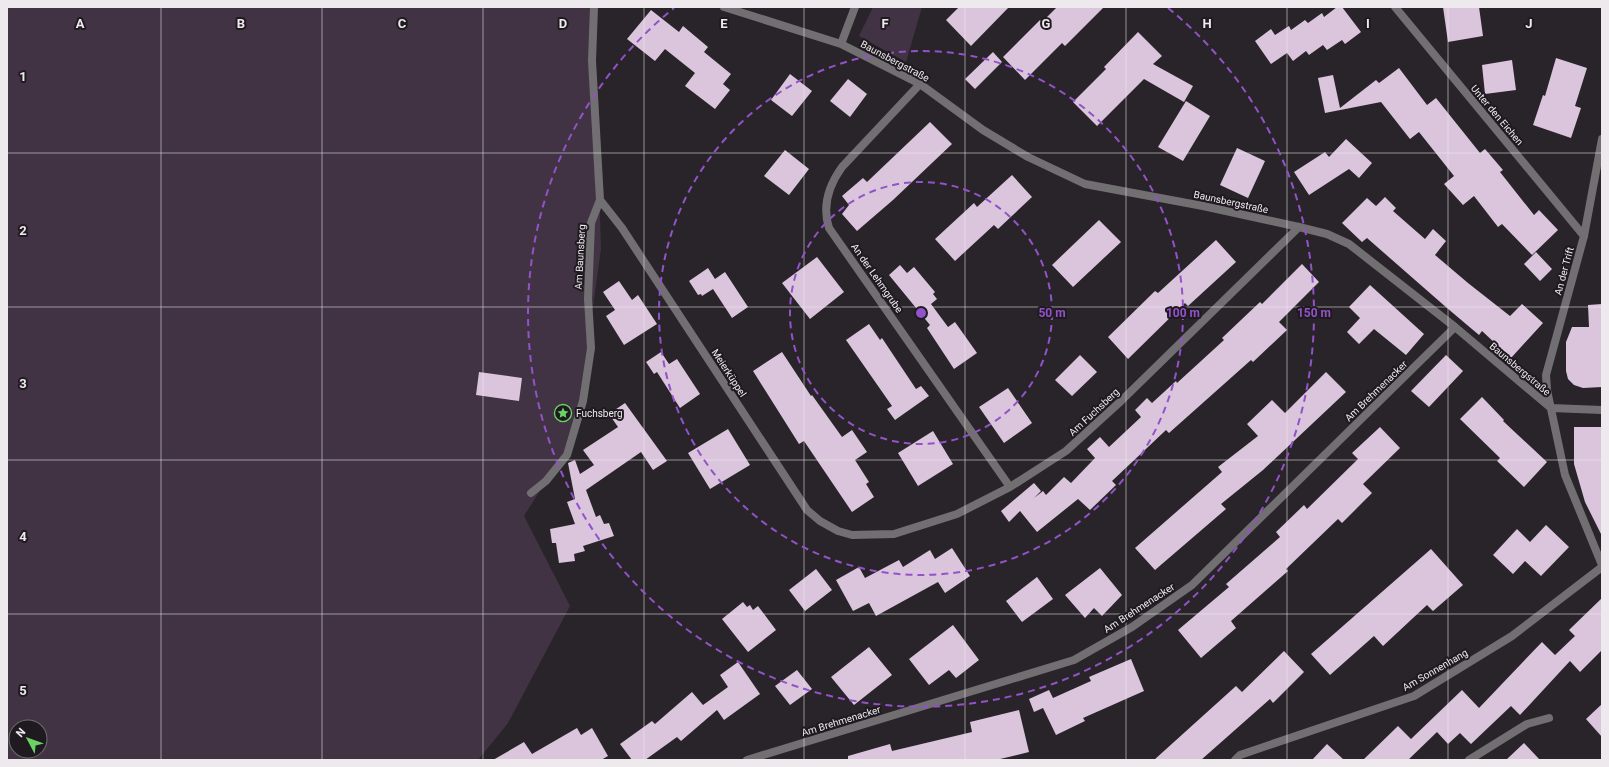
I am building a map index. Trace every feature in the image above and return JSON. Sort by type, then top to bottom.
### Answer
[{"type":"street","name":"Am Baunsberg","points":[[531,493],[546,481],[566,455],[583,402],[591,348],[588,299],[591,223],[600,200],[592,61],[594,7]]},
{"type":"street","name":"Baunsbergstraße","points":[[725,7],[841,44],[920,84],[983,130],[1012,148],[1085,184],[1203,206],[1299,227],[1327,234],[1349,244],[1455,327],[1551,408],[1565,476],[1602,566]]},
{"type":"street","points":[[841,44],[855,7]]},
{"type":"street","name":"Unter den Eichen","points":[[1395,7],[1584,236]]},
{"type":"street","name":"An der Lehmgrube","points":[[920,84],[842,167],[832,182],[827,197],[826,218],[829,228],[1010,487]]},
{"type":"street","name":"An der Trift","points":[[1551,408],[1547,390],[1546,375],[1584,236],[1602,139]]},
{"type":"street","name":"Meierküppel","points":[[600,200],[622,228],[807,510],[820,521],[838,531],[858,536]]},
{"type":"street","name":"Am Fuchsberg","points":[[858,536],[894,534],[928,525],[957,514],[1010,487],[1071,446],[1138,385],[1299,227]]},
{"type":"street","name":"Am Brehmenacker","points":[[747,760],[1074,660],[1132,627],[1192,585],[1455,327]]},
{"type":"street","points":[[1551,408],[1602,410]]},
{"type":"street","name":"Am Sonnenhang","points":[[1234,760],[1240,755],[1414,696],[1512,636],[1602,566]]},
{"type":"street","points":[[1469,760],[1527,724],[1549,718]]},
{"type":"shaded area","points":[[7,7],[593,7],[601,249],[580,399],[563,454],[524,516],[570,606],[508,723],[478,760],[7,760]]},
{"type":"shaded area","points":[[873,7],[922,7],[906,62],[859,36]]},
{"type":"building","points":[[959,7],[1009,7],[971,46],[946,20]]},
{"type":"building","points":[[1057,7],[1104,7],[1065,46],[1062,43],[1025,80],[1003,57],[1040,20],[1042,22]]},
{"type":"building","points":[[1337,7],[1342,7],[1361,32],[1345,44],[1342,40],[1327,50],[1323,45],[1309,55],[1306,51],[1293,61],[1287,53],[1271,64],[1255,41],[1271,29],[1275,35],[1289,26],[1291,30],[1305,20],[1308,23],[1322,13],[1324,17]]},
{"type":"building","points":[[1443,7],[1479,7],[1483,36],[1448,42]]},
{"type":"building","points":[[651,10],[679,32],[683,26],[708,47],[704,52],[731,74],[723,84],[730,90],[715,109],[685,86],[695,73],[665,49],[655,61],[627,39]]},
{"type":"building","points":[[1138,32],[1162,56],[1153,64],[1193,86],[1184,102],[1144,79],[1097,126],[1073,102],[1106,69],[1104,67]]},
{"type":"building","points":[[993,52],[1002,62],[975,89],[965,79]]},
{"type":"building","points":[[1556,58],[1587,68],[1575,106],[1581,108],[1571,138],[1533,125],[1543,95],[1545,96]]},
{"type":"building","points":[[1512,60],[1516,90],[1485,94],[1482,65]]},
{"type":"building","points":[[1399,68],[1427,105],[1436,98],[1480,153],[1485,149],[1503,170],[1500,172],[1534,215],[1539,210],[1558,230],[1532,255],[1502,224],[1498,227],[1474,196],[1463,205],[1444,184],[1454,176],[1419,132],[1410,139],[1381,102],[1325,113],[1318,78],[1333,75],[1340,108],[1376,80],[1379,83]]},
{"type":"building","points":[[790,74],[812,91],[792,116],[771,100]]},
{"type":"building","points":[[848,79],[867,94],[850,117],[830,101]]},
{"type":"building","points":[[1186,101],[1210,116],[1183,161],[1158,147]]},
{"type":"building","points":[[930,122],[952,144],[893,200],[857,231],[842,214],[849,205],[842,196],[863,178],[867,182]]},
{"type":"building","points":[[1346,139],[1372,163],[1359,178],[1349,169],[1309,195],[1294,172],[1325,152],[1329,157]]},
{"type":"building","points":[[1237,148],[1265,161],[1248,198],[1220,185]]},
{"type":"building","points":[[785,150],[809,169],[789,195],[764,176]]},
{"type":"building","points":[[1012,175],[1032,197],[998,229],[994,225],[955,261],[935,239],[974,203],[977,207]]},
{"type":"building","points":[[1385,197],[1396,208],[1393,211],[1425,239],[1433,229],[1446,241],[1435,255],[1468,283],[1510,316],[1522,304],[1543,323],[1511,358],[1482,331],[1479,335],[1367,238],[1362,242],[1342,223],[1367,198],[1376,206]]},
{"type":"building","points":[[1099,220],[1121,242],[1073,287],[1052,265]]},
{"type":"building","points":[[1216,240],[1236,262],[1188,306],[1185,303],[1128,359],[1108,337],[1155,291],[1158,293]]},
{"type":"building","points":[[1536,252],[1552,269],[1540,281],[1524,264]]},
{"type":"building","points":[[817,257],[844,292],[810,319],[782,283]]},
{"type":"building","points":[[1302,264],[1319,282],[1279,322],[1287,330],[1253,362],[1251,360],[1169,433],[1166,430],[1112,481],[1116,485],[1090,510],[1078,499],[1037,532],[1020,511],[1009,522],[1001,511],[1034,483],[1041,491],[1034,498],[1043,491],[1046,495],[1064,477],[1071,483],[1095,458],[1087,449],[1100,437],[1109,447],[1141,417],[1135,410],[1147,398],[1152,403],[1176,381],[1177,383],[1224,340],[1222,338],[1260,302],[1262,304]]},
{"type":"building","points":[[900,265],[907,273],[914,267],[935,292],[933,294],[937,299],[931,304],[948,327],[955,322],[977,353],[954,369],[927,328],[930,325],[889,275]]},
{"type":"building","points":[[708,268],[715,279],[725,272],[748,307],[732,318],[713,289],[702,296],[701,294],[698,295],[689,281]]},
{"type":"building","points":[[619,281],[632,300],[638,295],[657,324],[624,345],[606,316],[615,310],[603,292]]},
{"type":"building","points":[[1370,285],[1424,334],[1406,355],[1374,329],[1359,344],[1347,332],[1360,318],[1349,307]]},
{"type":"building","points":[[1602,304],[1602,387],[1583,388],[1574,385],[1568,379],[1566,371],[1566,342],[1572,327],[1589,327],[1588,305]]},
{"type":"building","points":[[869,324],[880,340],[882,338],[916,389],[921,386],[929,396],[895,420],[887,409],[892,406],[846,340]]},
{"type":"building","points":[[661,352],[669,364],[677,359],[700,394],[680,408],[657,372],[654,374],[646,362]]},
{"type":"building","points":[[782,352],[811,396],[812,395],[842,437],[852,430],[867,452],[855,460],[869,482],[866,484],[874,497],[852,512],[804,441],[799,444],[753,371]]},
{"type":"building","points":[[1080,355],[1097,372],[1072,396],[1055,380]]},
{"type":"building","points":[[1446,355],[1463,371],[1429,407],[1411,391]]},
{"type":"building","points":[[479,372],[522,378],[519,401],[476,395]]},
{"type":"building","points":[[1326,372],[1346,392],[1263,470],[1221,504],[1226,509],[1155,570],[1135,548],[1222,472],[1218,467],[1258,436],[1247,424],[1272,400],[1285,413]]},
{"type":"building","points":[[1008,388],[1032,423],[1004,443],[979,407]]},
{"type":"building","points":[[1482,397],[1504,420],[1503,421],[1547,462],[1524,487],[1497,461],[1500,458],[1460,419]]},
{"type":"building","points":[[625,403],[667,461],[653,470],[641,452],[586,490],[596,517],[600,515],[604,524],[609,523],[614,536],[583,546],[585,551],[574,554],[575,561],[559,563],[556,543],[552,543],[550,529],[575,524],[567,502],[575,499],[568,463],[575,460],[580,474],[594,465],[583,450],[618,427],[609,414]]},
{"type":"building","points":[[1380,427],[1400,448],[1363,484],[1372,493],[1342,523],[1338,519],[1286,569],[1288,571],[1231,621],[1236,628],[1201,658],[1178,630],[1229,587],[1226,584],[1280,537],[1276,532],[1304,505],[1307,509],[1358,459],[1352,453]]},
{"type":"building","points":[[1574,427],[1602,427],[1602,536],[1585,502],[1574,464]]},
{"type":"building","points":[[728,429],[750,465],[710,489],[688,453]]},
{"type":"building","points":[[933,431],[953,464],[918,486],[898,453]]},
{"type":"building","points":[[1546,525],[1569,547],[1541,576],[1525,561],[1513,574],[1493,555],[1517,529],[1530,542]]},
{"type":"building","points":[[952,548],[970,576],[945,593],[938,582],[876,616],[869,603],[853,611],[836,580],[859,567],[865,578],[899,560],[903,567],[930,550],[935,559]]},
{"type":"building","points":[[1431,549],[1463,585],[1433,611],[1427,605],[1383,646],[1374,636],[1330,675],[1311,654]]},
{"type":"building","points":[[1100,568],[1122,595],[1102,616],[1094,608],[1085,618],[1065,595]]},
{"type":"building","points":[[816,569],[832,590],[805,611],[789,590]]},
{"type":"building","points":[[1037,577],[1053,599],[1022,622],[1006,601]]},
{"type":"building","points":[[1602,598],[1602,650],[1580,672],[1570,661],[1520,715],[1511,706],[1471,744],[1460,733],[1448,744],[1437,732],[1408,760],[1363,760],[1398,726],[1411,739],[1462,690],[1479,708],[1542,642],[1555,655],[1575,636],[1569,630]]},
{"type":"building","points":[[743,602],[747,607],[750,605],[753,610],[758,606],[776,630],[748,652],[722,619]]},
{"type":"building","points":[[953,625],[979,660],[956,678],[949,670],[929,685],[909,659]]},
{"type":"building","points":[[869,647],[892,675],[854,705],[831,677]]},
{"type":"building","points":[[1284,651],[1304,672],[1273,703],[1270,699],[1201,760],[1154,760],[1236,686],[1242,692]]},
{"type":"building","points":[[1131,659],[1144,691],[1083,718],[1085,721],[1056,735],[1043,708],[1034,712],[1029,699],[1049,690],[1053,698],[1091,681],[1089,677]]},
{"type":"building","points":[[738,662],[760,694],[724,720],[717,710],[681,741],[677,737],[645,760],[632,760],[620,744],[652,721],[655,724],[692,692],[703,705],[728,687],[720,675]]},
{"type":"building","points":[[797,670],[812,689],[790,705],[775,686]]},
{"type":"building","points":[[1602,704],[1602,737],[1586,719]]},
{"type":"building","points":[[1019,710],[1029,752],[996,760],[848,760],[848,756],[890,744],[892,751],[972,732],[970,722]]},
{"type":"building","points":[[577,728],[581,735],[592,728],[608,756],[601,760],[493,760],[524,742],[532,754]]},
{"type":"building","points":[[1524,743],[1540,760],[1506,760]]},
{"type":"building","points":[[1327,744],[1344,760],[1312,760]]},
{"type":"place","name":"Fuchsberg","points":[[563,413]]}]
